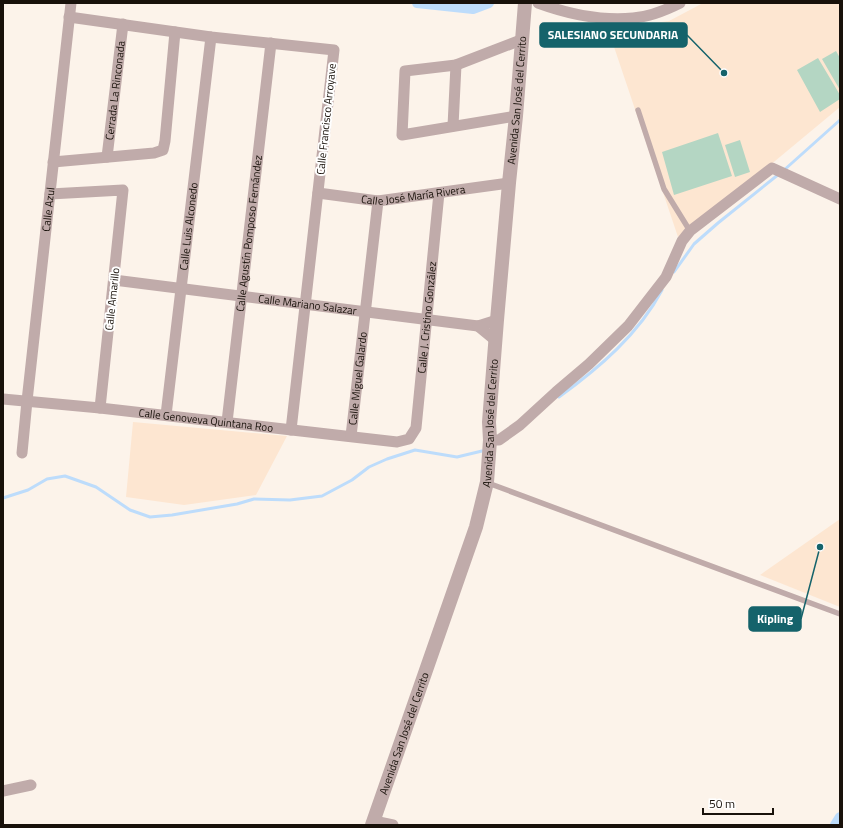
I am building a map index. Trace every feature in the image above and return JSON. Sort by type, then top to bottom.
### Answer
[{"type":"street","name":"Calle Azul","points":[[22,453],[26,401],[71,3]]},
{"type":"street","name":"Avenida San José del Cerrito","points":[[373,823],[476,527],[487,482],[490,440],[489,422],[495,340],[525,3]]},
{"type":"street","points":[[538,3],[558,10],[597,18],[634,18],[665,11],[680,3]]},
{"type":"street","name":"Calle Francisco Arroyave","points":[[70,17],[211,37],[334,50],[291,430]]},
{"type":"street","name":"Cerrada La Rinconada","points":[[107,157],[123,24]]},
{"type":"street","points":[[53,162],[154,153],[163,150],[166,141],[175,32]]},
{"type":"street","name":"Calle Luis Alconedo","points":[[166,415],[211,37]]},
{"type":"street","points":[[516,116],[402,135],[405,71],[456,65],[521,40]]},
{"type":"street","name":"Calle Agustín Pomposo Fernández","points":[[227,422],[271,44]]},
{"type":"street","points":[[453,126],[456,65]]},
{"type":"street","points":[[490,440],[499,440],[520,425],[589,364],[628,326],[666,277],[682,241],[690,232],[775,169],[840,199]]},
{"type":"street","name":"Calle José María Rivera","points":[[318,193],[378,201],[509,183]]},
{"type":"street","name":"Calle Amarillo","points":[[50,194],[124,190],[100,408]]},
{"type":"street","name":"Calle J. Cristino González","points":[[409,439],[416,428],[439,193]]},
{"type":"street","name":"Calle Miguel Galardo","points":[[351,436],[378,201]]},
{"type":"street","name":"Calle Mariano Salazar","points":[[114,280],[478,326],[497,320]]},
{"type":"street","points":[[478,326],[495,340]]},
{"type":"street","name":"Calle Genoveva Quintana Roo","points":[[3,399],[166,415],[397,442],[409,439]]},
{"type":"street","points":[[3,791],[31,785]]},
{"type":"street","points":[[373,823],[393,825]]},
{"type":"lane","points":[[638,110],[664,189],[690,232]]},
{"type":"lane","points":[[487,482],[840,614]]},
{"type":"shaded area","points":[[703,3],[840,3],[840,107],[763,171],[678,237],[608,29],[669,21]]},
{"type":"shaded area","points":[[133,422],[287,436],[256,495],[184,505],[126,497]]},
{"type":"shaded area","points":[[840,519],[840,607],[760,575]]},
{"type":"green space","points":[[836,51],[840,58],[840,90],[822,59]]},
{"type":"green space","points":[[818,58],[840,95],[840,99],[820,112],[797,70]]},
{"type":"green space","points":[[718,133],[732,176],[674,195],[662,152]]},
{"type":"green space","points":[[740,140],[750,172],[735,177],[725,145]]},
{"type":"waterway","points":[[417,3],[473,9],[489,3]]},
{"type":"waterway","points":[[783,171],[840,120]]},
{"type":"waterway","points":[[674,272],[694,244],[779,174]]},
{"type":"waterway","points":[[559,397],[603,362],[630,336],[653,306],[662,290]]},
{"type":"waterway","points":[[3,498],[28,490],[47,479],[65,476],[96,487],[130,510],[150,517],[172,515],[237,504],[254,499],[290,500],[322,496],[352,480],[369,467],[387,459],[415,450],[457,457],[482,451]]},
{"type":"waterway","points":[[835,825],[840,817]]},
{"type":"place","name":"SALESIANO SECUNDARIA","points":[[724,73]]},
{"type":"place","name":"Kipling","points":[[820,547]]}]
